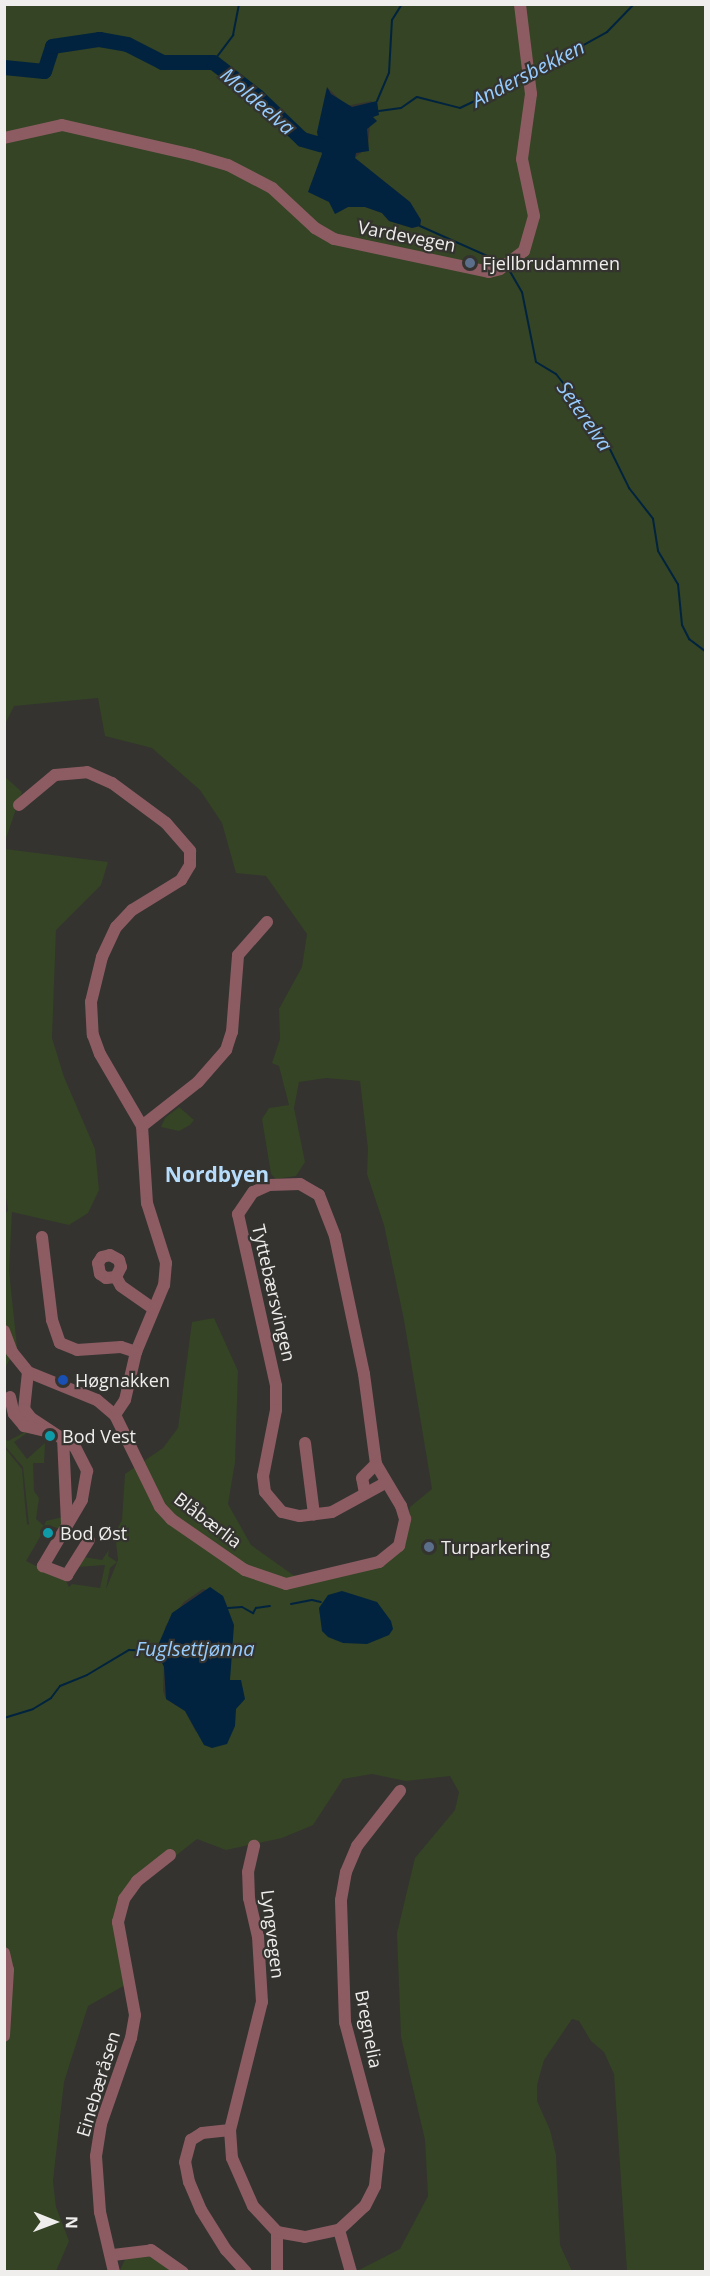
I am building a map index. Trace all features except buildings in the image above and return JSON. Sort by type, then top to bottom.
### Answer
[{"type":"street","name":"Vardevegen","points":[[4,138],[62,125],[84,128],[160,150],[217,162],[252,176],[334,239],[489,272],[503,267],[516,258],[529,242],[534,216],[522,159],[530,74],[520,4]]},
{"type":"street","points":[[4,1331],[12,1352],[28,1372],[97,1400],[116,1415],[128,1393],[136,1352],[164,1285],[166,1263],[147,1203],[142,1126],[100,1054],[93,1035],[91,1002],[102,957],[116,927],[132,910],[181,880],[190,865],[188,846],[112,783],[87,772],[55,775],[19,805]]},
{"type":"street","points":[[142,1126],[198,1082],[226,1050],[234,1012],[235,965],[242,948],[267,922]]},
{"type":"street","name":"Tyttebærsvingen","points":[[300,1184],[319,1195],[326,1207],[355,1320],[376,1464],[385,1483],[345,1507],[300,1516],[282,1512],[271,1503],[264,1484],[276,1386],[238,1214],[253,1192],[269,1185],[300,1184]]},
{"type":"street","points":[[42,1237],[52,1320],[60,1343],[77,1350],[121,1347],[136,1352]]},
{"type":"street","points":[[116,1276],[130,1296],[153,1308]]},
{"type":"street","points":[[28,1372],[24,1409],[35,1421],[59,1435],[82,1456],[87,1471],[82,1500],[43,1566],[67,1575],[90,1540]]},
{"type":"street","points":[[10,1396],[14,1414],[24,1426],[59,1435]]},
{"type":"street","name":"Blåbærlia","points":[[116,1415],[149,1491],[171,1519],[245,1570],[281,1583],[359,1570],[391,1555],[399,1546],[405,1526],[401,1506],[385,1483]]},
{"type":"street","points":[[59,1435],[67,1524]]},
{"type":"street","points":[[305,1443],[315,1514]]},
{"type":"street","points":[[365,1493],[362,1478],[376,1464]]},
{"type":"street","name":"Bregnelia","points":[[339,2230],[364,2206],[375,2186],[379,2150],[345,2022],[341,1900],[357,1846],[400,1791]]},
{"type":"street","name":"Lyngvegen","points":[[254,1846],[248,1872],[249,1898],[258,1937],[262,2002],[230,2130],[232,2158],[248,2196],[266,2223],[277,2232]]},
{"type":"street","name":"Einebæråsen","points":[[114,2271],[113,2255],[100,2212],[96,2156],[100,2124],[131,2038],[135,2015],[118,1922],[124,1899],[137,1881],[170,1855]]},
{"type":"street","points":[[4,1953],[8,2001],[4,2036]]},
{"type":"street","points":[[230,2130],[202,2133],[191,2140],[185,2162],[201,2210],[226,2250],[246,2271]]},
{"type":"street","points":[[277,2271],[277,2232],[305,2237],[339,2230],[351,2271]]},
{"type":"street","points":[[113,2255],[151,2250],[183,2271]]},
{"type":"green space","points":[[5,5],[705,5],[705,2271],[627,2271],[614,2074],[604,2052],[591,2041],[579,2021],[572,2019],[544,2060],[537,2085],[537,2101],[550,2130],[556,2155],[560,2245],[572,2271],[357,2271],[400,2249],[428,2196],[425,2140],[401,2037],[397,1933],[415,1858],[455,1810],[459,1792],[450,1776],[406,1781],[372,1774],[343,1779],[313,1825],[282,1838],[226,1850],[197,1839],[126,1895],[116,1928],[127,1984],[88,2006],[64,2082],[53,2181],[56,2207],[69,2241],[56,2271],[5,2271],[5,1448],[22,1469],[27,1524],[29,1525],[23,1467],[5,1446],[5,1439],[8,1441],[27,1431],[34,1434],[27,1433],[14,1442],[27,1459],[45,1443],[44,1463],[33,1463],[34,1491],[39,1498],[36,1519],[44,1526],[46,1521],[63,1517],[60,1529],[54,1527],[43,1532],[26,1561],[66,1581],[69,1587],[72,1584],[100,1588],[105,1565],[77,1567],[84,1557],[102,1560],[109,1550],[108,1556],[117,1562],[110,1568],[106,1589],[118,1560],[115,1533],[122,1520],[125,1474],[163,1448],[178,1428],[192,1322],[214,1318],[238,1371],[235,1462],[228,1504],[251,1545],[293,1575],[312,1579],[357,1571],[389,1550],[406,1528],[410,1507],[432,1489],[404,1320],[384,1225],[367,1174],[368,1149],[360,1081],[326,1078],[299,1082],[294,1108],[305,1162],[296,1176],[276,1179],[271,1174],[262,1119],[269,1108],[289,1105],[279,1066],[272,1063],[280,1039],[279,1009],[302,967],[307,934],[266,876],[236,873],[222,823],[200,790],[152,748],[105,736],[98,698],[14,706],[5,724]],"holes":[[[328,88],[346,106],[372,101],[368,146],[355,158],[410,202],[421,220],[420,226],[412,228],[389,221],[382,213],[365,207],[348,207],[337,213],[329,202],[309,190],[322,154],[317,137]],[[203,1589],[223,1596],[228,1608],[196,1732],[185,1711],[166,1699],[163,1691],[165,1627],[184,1602]]]},
{"type":"green space","points":[[5,777],[22,792],[5,841]]},
{"type":"green space","points":[[5,849],[108,862],[101,885],[56,930],[52,1038],[64,1077],[95,1149],[99,1190],[88,1213],[69,1225],[12,1212],[9,1271],[17,1347],[5,1368],[4,1216],[8,1210],[4,1185]]},
{"type":"green space","points":[[179,1107],[194,1120],[190,1125],[179,1131],[161,1127],[165,1118]]},
{"type":"green space","points":[[135,2254],[156,2257],[176,2271],[119,2272],[126,2258]]},
{"type":"water","points":[[327,87],[331,94],[352,107],[377,101],[379,115],[373,117],[377,121],[367,129],[369,151],[356,153],[355,158],[410,202],[421,220],[420,226],[412,228],[389,221],[382,213],[365,207],[348,207],[335,214],[329,202],[308,192],[322,154],[317,132]]},
{"type":"water","name":"Fuglsettjønna","points":[[210,1587],[223,1596],[234,1625],[230,1680],[241,1680],[245,1699],[236,1709],[235,1726],[227,1744],[212,1748],[204,1745],[185,1711],[166,1699],[164,1667],[156,1650],[172,1613]]},
{"type":"water","points":[[342,1591],[377,1602],[391,1621],[393,1629],[389,1635],[367,1644],[343,1643],[328,1637],[322,1631],[319,1608],[328,1595]]},
{"type":"waterway","points":[[213,62],[233,35],[239,4]]},
{"type":"waterway","points":[[377,101],[389,73],[392,20],[402,4]]},
{"type":"waterway","name":"Andersbekken","points":[[533,73],[607,32],[634,4]]},
{"type":"waterway","name":"Moldeelva","points":[[4,67],[44,71],[52,46],[99,39],[127,44],[162,62],[213,62],[257,96],[302,139],[320,144]]},
{"type":"waterway","name":"Andersbekken","points":[[379,111],[401,108],[417,97],[460,108],[525,77]]},
{"type":"waterway","name":"Seterelva","points":[[420,226],[501,262]]},
{"type":"waterway","name":"Seterelva","points":[[508,268],[522,292],[536,362],[556,374],[601,431],[629,488],[653,519],[658,551],[678,584],[682,625],[689,639],[706,652]]},
{"type":"waterway","points":[[291,1604],[312,1600],[321,1602]]},
{"type":"waterway","points":[[228,1608],[242,1607],[253,1613],[256,1608],[270,1606]]},
{"type":"waterway","points":[[4,1718],[33,1709],[51,1698],[60,1686],[87,1675],[129,1650],[156,1651]]},
{"type":"place","name":"Fjellbrudammen","points":[[470,263]]},
{"type":"place","name":"Høgnakken","points":[[63,1380]]},
{"type":"place","name":"Bod Vest","points":[[50,1436]]},
{"type":"place","name":"Bod Øst","points":[[48,1533]]},
{"type":"place","name":"Turparkering","points":[[429,1547]]},
{"type":"district","name":"Nordbyen","points":[[217,1174]]}]
